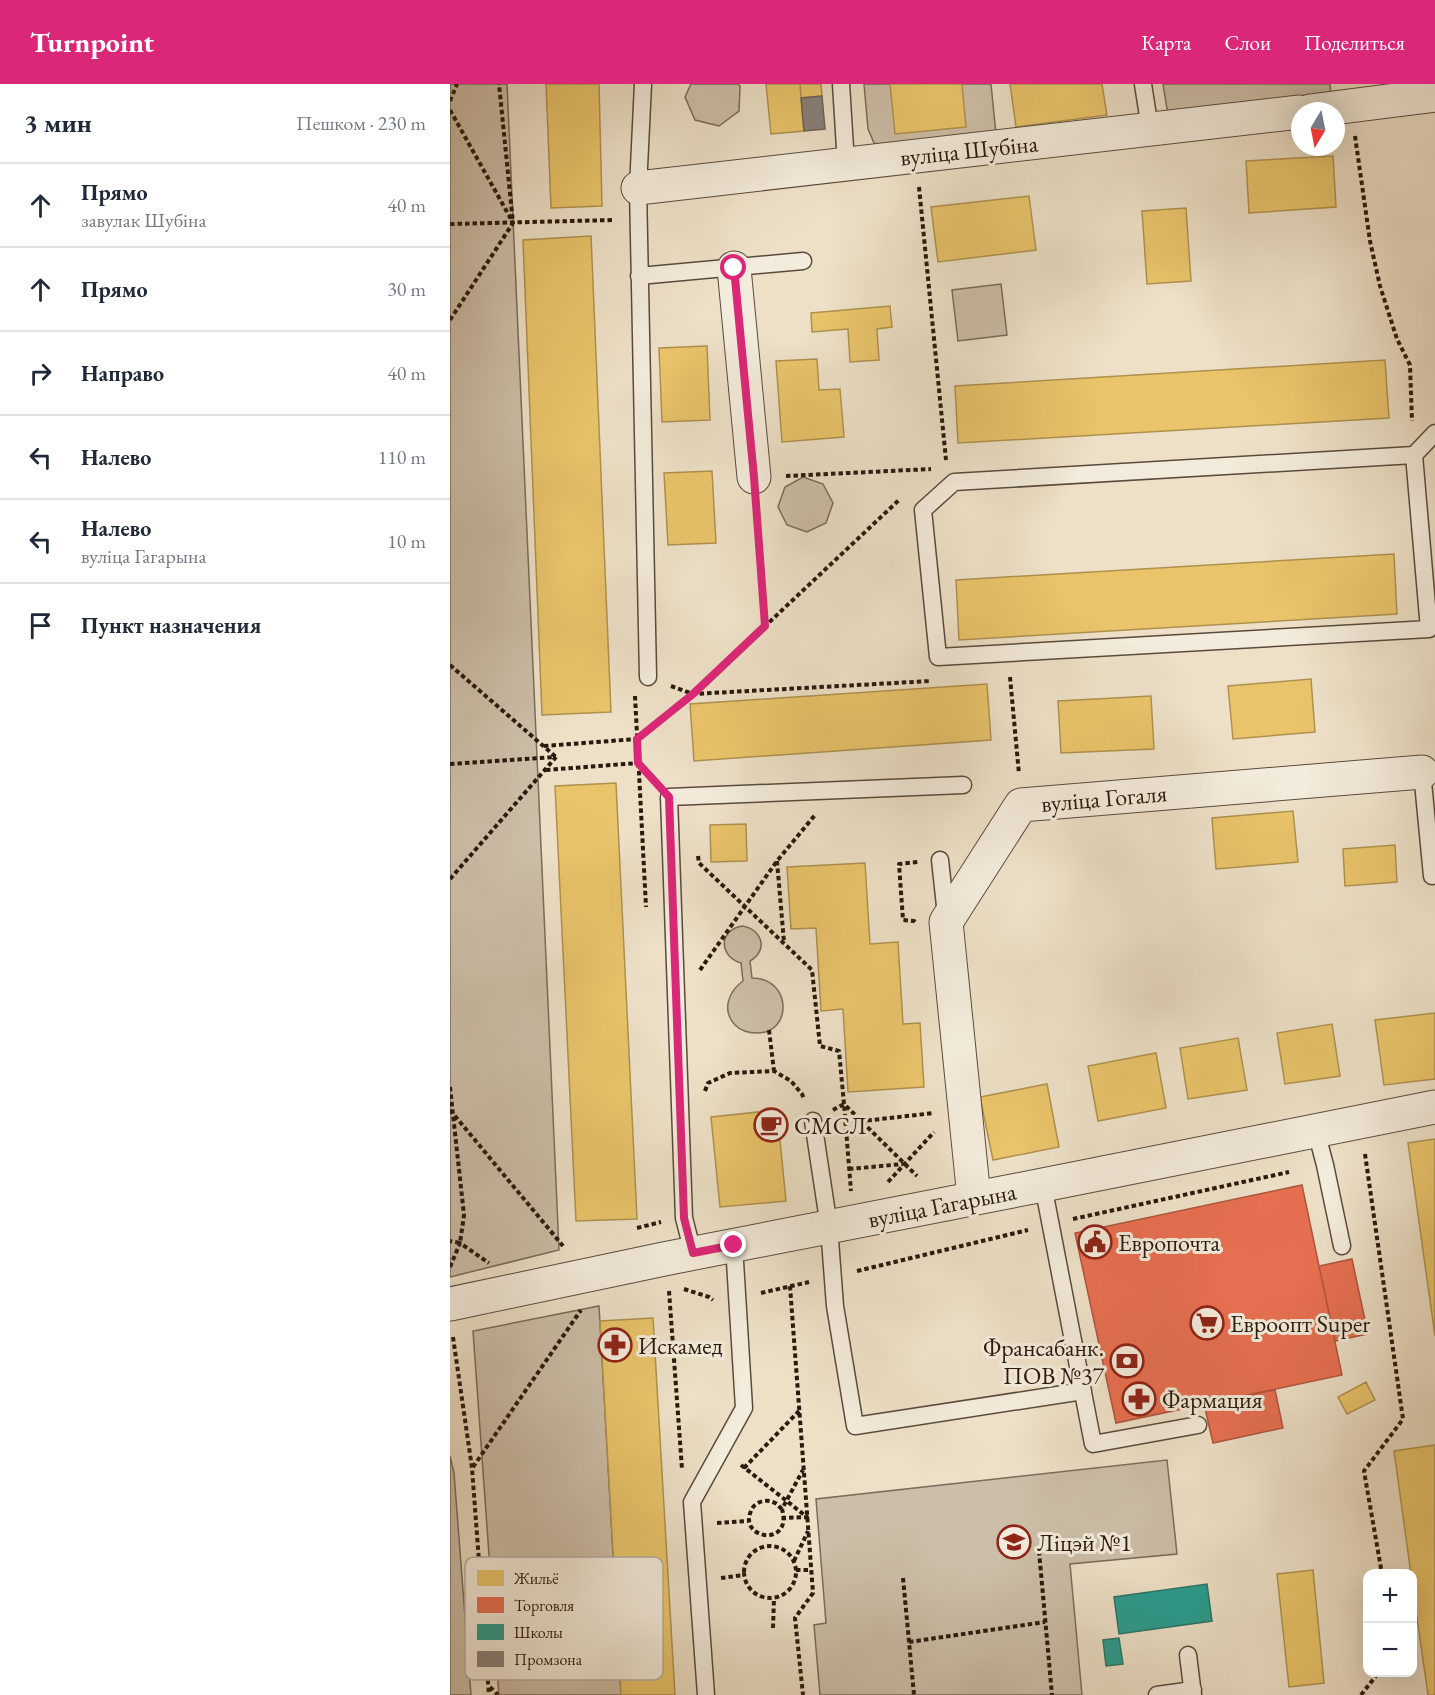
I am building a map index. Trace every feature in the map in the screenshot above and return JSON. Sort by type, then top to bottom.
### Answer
[{"type":"street","points":[[1345,102],[1435,95]]},
{"type":"street","name":"вуліца Шубіна","points":[[638,188],[1291,113]]},
{"type":"street","points":[[734,268],[754,477]]},
{"type":"street","name":"вуліца Гогаля","points":[[946,922],[1021,805],[1422,772]]},
{"type":"street","points":[[946,922],[974,1198]]},
{"type":"street","name":"вуліца Гагарына","points":[[451,1320],[693,1253],[1435,1107]]},
{"type":"lane","points":[[643,84],[638,188],[648,677]]},
{"type":"lane","points":[[841,84],[846,164]]},
{"type":"lane","points":[[1143,84],[1150,129]]},
{"type":"lane","points":[[639,276],[803,261]]},
{"type":"lane","points":[[1414,455],[1429,629],[938,657],[923,510],[954,482],[1414,455],[1435,433]]},
{"type":"lane","points":[[1422,772],[1432,876]]},
{"type":"lane","points":[[693,1253],[684,1218],[669,797],[963,785]]},
{"type":"lane","points":[[940,860],[946,922]]},
{"type":"lane","points":[[813,1121],[829,1227],[835,1306],[855,1426],[1083,1391]]},
{"type":"lane","points":[[1316,1131],[1342,1246]]},
{"type":"lane","points":[[1044,1185],[1093,1444],[1198,1425]]},
{"type":"lane","points":[[706,1695],[692,1502],[744,1408],[734,1245]]},
{"type":"lane","points":[[1157,1695],[1193,1693],[1188,1655]]},
{"type":"path","points":[[450,101],[457,84]]},
{"type":"path","points":[[450,320],[513,223],[499,84]]},
{"type":"path","points":[[1349,101],[1370,241],[1380,286],[1397,339],[1410,365],[1414,455]]},
{"type":"path","points":[[450,110],[513,223]]},
{"type":"path","points":[[916,156],[947,469]]},
{"type":"path","points":[[450,224],[613,220],[613,231]]},
{"type":"path","points":[[765,626],[754,477],[935,469]]},
{"type":"path","points":[[544,746],[637,739],[693,694],[900,499]]},
{"type":"path","points":[[450,665],[556,757]]},
{"type":"path","points":[[648,677],[693,694],[940,681]]},
{"type":"path","points":[[999,678],[1011,677],[1021,805]]},
{"type":"path","points":[[634,691],[638,763],[669,797]]},
{"type":"path","points":[[450,764],[556,757]]},
{"type":"path","points":[[450,879],[556,757]]},
{"type":"path","points":[[545,770],[638,763]]},
{"type":"path","points":[[676,1003],[777,861],[836,790]]},
{"type":"path","points":[[698,853],[699,863],[812,970],[820,1046],[839,1051],[844,1104],[918,1177]]},
{"type":"path","points":[[777,861],[784,943]]},
{"type":"path","points":[[769,1030],[774,1071]]},
{"type":"path","points":[[702,1100],[708,1083],[729,1073],[774,1071],[791,1081],[802,1094],[813,1121]]},
{"type":"path","points":[[450,1087],[464,1215],[460,1243],[450,1241]]},
{"type":"path","points":[[451,1112],[564,1247]]},
{"type":"path","points":[[845,1123],[944,1112]]},
{"type":"path","points":[[882,1190],[904,1163],[941,1126]]},
{"type":"path","points":[[679,1287],[709,1297],[726,1314],[758,1312],[762,1292],[1051,1223],[1325,1165],[1363,1145],[1402,1419],[1364,1471],[1381,1569]]},
{"type":"path","points":[[849,1169],[904,1163]]},
{"type":"path","points":[[790,1286],[813,1593],[795,1618],[803,1695]]},
{"type":"path","points":[[472,1468],[587,1301]]},
{"type":"path","points":[[451,1320],[472,1468],[479,1557]]},
{"type":"path","points":[[744,1468],[800,1411]]},
{"type":"path","points":[[721,1449],[807,1517]]},
{"type":"path","points":[[782,1509],[775,1503],[765,1501],[756,1504],[750,1511],[749,1521],[752,1529],[759,1535],[768,1536],[776,1533],[782,1527],[784,1518],[782,1509],[804,1469]]},
{"type":"path","points":[[784,1518],[807,1517]]},
{"type":"path","points":[[794,1561],[808,1530]]},
{"type":"path","points":[[768,1536],[772,1546]]},
{"type":"path","points":[[772,1546],[781,1549],[794,1561],[795,1579],[783,1595],[764,1598],[754,1593],[747,1585],[744,1575],[745,1564],[751,1554],[761,1548],[772,1546]]},
{"type":"path","points":[[1038,1551],[1052,1695]]},
{"type":"path","points":[[796,1570],[811,1570]]},
{"type":"path","points":[[903,1578],[914,1695]]},
{"type":"path","points":[[773,1628],[774,1598]]},
{"type":"path","points":[[909,1642],[1046,1622]]},
{"type":"path","points":[[1361,1695],[1375,1677]]},
{"type":"path","points":[[488,1680],[489,1695]]},
{"type":"path","points":[[489,1687],[498,1695]]},
{"type":"shaded area","points":[[450,84],[507,84],[559,1250],[450,1277]]},
{"type":"shaded area","points":[[691,84],[738,84],[740,86],[739,111],[719,126],[695,120],[685,97]]},
{"type":"shaded area","points":[[864,84],[991,84],[996,134],[885,149],[874,143],[868,129]]},
{"type":"shaded area","points":[[1163,84],[1330,84],[1331,95],[1168,115]]},
{"type":"shaded area","points":[[1001,284],[1007,335],[958,341],[952,290]]},
{"type":"shaded area","points":[[803,477],[823,484],[833,503],[826,523],[807,532],[787,525],[778,507],[785,487]]},
{"type":"shaded area","points":[[743,926],[755,932],[761,941],[759,952],[750,961],[752,978],[765,980],[781,995],[782,1016],[769,1031],[751,1033],[745,1031],[735,1025],[728,1013],[728,1001],[743,981],[741,963],[728,955],[724,943],[729,932]]},
{"type":"shaded area","points":[[599,1306],[613,1557],[489,1557],[473,1331]]},
{"type":"shaded area","points":[[450,1456],[454,1473],[465,1617],[465,1680],[470,1680],[471,1695],[450,1695]]},
{"type":"shaded area","name":"Ліцэй №1","points":[[1167,1460],[1177,1554],[1070,1564],[1082,1695],[820,1695],[814,1625],[826,1623],[816,1499]]},
{"type":"shaded area","points":[[498,1680],[620,1680],[621,1695],[499,1695]]},
{"type":"building: Жильё","points":[[546,84],[599,84],[602,206],[551,208]]},
{"type":"building: Жильё","points":[[766,84],[800,84],[804,131],[771,134]]},
{"type":"building: Жильё","points":[[800,84],[821,84],[822,96],[801,98]]},
{"type":"building: Жильё","points":[[890,84],[962,84],[966,127],[895,134]]},
{"type":"building: Жильё","points":[[1010,84],[1102,84],[1107,115],[1016,127]]},
{"type":"building: Жильё","points":[[1333,156],[1336,207],[1249,213],[1246,161]]},
{"type":"building: Жильё","points":[[1029,196],[1036,250],[938,262],[931,207]]},
{"type":"building: Жильё","points":[[1186,208],[1191,281],[1147,284],[1142,211]]},
{"type":"building: Жильё","points":[[591,236],[611,712],[542,715],[523,240]]},
{"type":"building: Жильё","points":[[890,306],[892,327],[877,329],[879,360],[850,362],[848,329],[812,332],[811,313]]},
{"type":"building: Жильё","points":[[707,346],[710,420],[662,422],[659,348]]},
{"type":"building: Жильё","points":[[817,359],[819,390],[840,389],[844,437],[782,442],[776,361]]},
{"type":"building: Жильё","points":[[1385,360],[1389,418],[958,443],[955,386]]},
{"type":"building: Жильё","points":[[712,471],[716,543],[668,545],[664,473]]},
{"type":"building: Жильё","points":[[1394,554],[1397,614],[959,640],[956,580]]},
{"type":"building: Жильё","points":[[1311,679],[1315,732],[1233,739],[1228,686]]},
{"type":"building: Жильё","points":[[987,684],[991,740],[694,761],[690,704]]},
{"type":"building: Жильё","points":[[1151,696],[1154,749],[1061,753],[1058,701]]},
{"type":"building: Жильё","points":[[616,783],[637,1219],[576,1221],[555,786]]},
{"type":"building: Жильё","points":[[1293,811],[1298,862],[1216,869],[1212,818]]},
{"type":"building: Жильё","points":[[746,824],[747,861],[711,862],[710,825]]},
{"type":"building: Жильё","points":[[1395,845],[1397,882],[1345,886],[1343,849]]},
{"type":"building: Жильё","points":[[865,863],[870,944],[898,942],[903,1024],[920,1023],[924,1087],[848,1092],[843,1009],[821,1011],[816,928],[791,929],[787,867]]},
{"type":"building: Жильё","points":[[1435,1013],[1435,1079],[1384,1085],[1375,1020]]},
{"type":"building: Жильё","points":[[1332,1024],[1340,1076],[1285,1084],[1277,1033]]},
{"type":"building: Жильё","points":[[1238,1038],[1247,1090],[1188,1099],[1180,1048]]},
{"type":"building: Жильё","points":[[1156,1053],[1166,1108],[1098,1121],[1088,1066]]},
{"type":"building: Жильё","points":[[1047,1084],[1059,1147],[993,1160],[980,1097]]},
{"type":"building: Жильё","points":[[777,1110],[786,1201],[720,1207],[711,1117]]},
{"type":"building: Жильё","points":[[1435,1139],[1435,1336],[1408,1143]]},
{"type":"building: Жильё","points":[[653,1318],[675,1695],[621,1695],[620,1680],[663,1680],[663,1557],[613,1557],[600,1321]]},
{"type":"building: Жильё","points":[[1366,1382],[1375,1400],[1347,1414],[1338,1397]]},
{"type":"building: Жильё","points":[[1435,1445],[1435,1695],[1428,1695],[1417,1618],[1417,1569],[1410,1569],[1394,1451]]},
{"type":"building: Жильё","points":[[1313,1570],[1324,1683],[1289,1687],[1277,1574]]},
{"type":"building: Торговля","points":[[1302,1185],[1342,1375],[1116,1423],[1075,1233]]},
{"type":"building: Торговля","points":[[1352,1259],[1368,1334],[1335,1341],[1319,1266]]},
{"type":"building: Торговля","points":[[1275,1390],[1283,1428],[1213,1443],[1204,1404]]},
{"type":"building: Школы","points":[[1207,1584],[1212,1621],[1119,1634],[1114,1597]]},
{"type":"building: Школы","points":[[1119,1638],[1123,1664],[1106,1666],[1103,1640]]},
{"type":"building: Промзона","points":[[822,96],[825,129],[804,131],[801,98]]},
{"type":"place","name":"СМСЛ","points":[[771,1125]]},
{"type":"place","name":"Европочта","points":[[1095,1242]]},
{"type":"place","name":"Евроопт Super","points":[[1207,1323]]},
{"type":"place","name":"Искамед","points":[[615,1345]]},
{"type":"place","name":"Франсабанк. ПОВ №37","points":[[1127,1361]]},
{"type":"place","name":"Фармация","points":[[1139,1399]]},
{"type":"place","name":"Ліцэй №1","points":[[1014,1542]]},
{"type":"route","points":[[734,268],[754,477],[765,626],[693,694],[637,739],[638,763],[669,797],[684,1218],[693,1253],[734,1245]]}]
